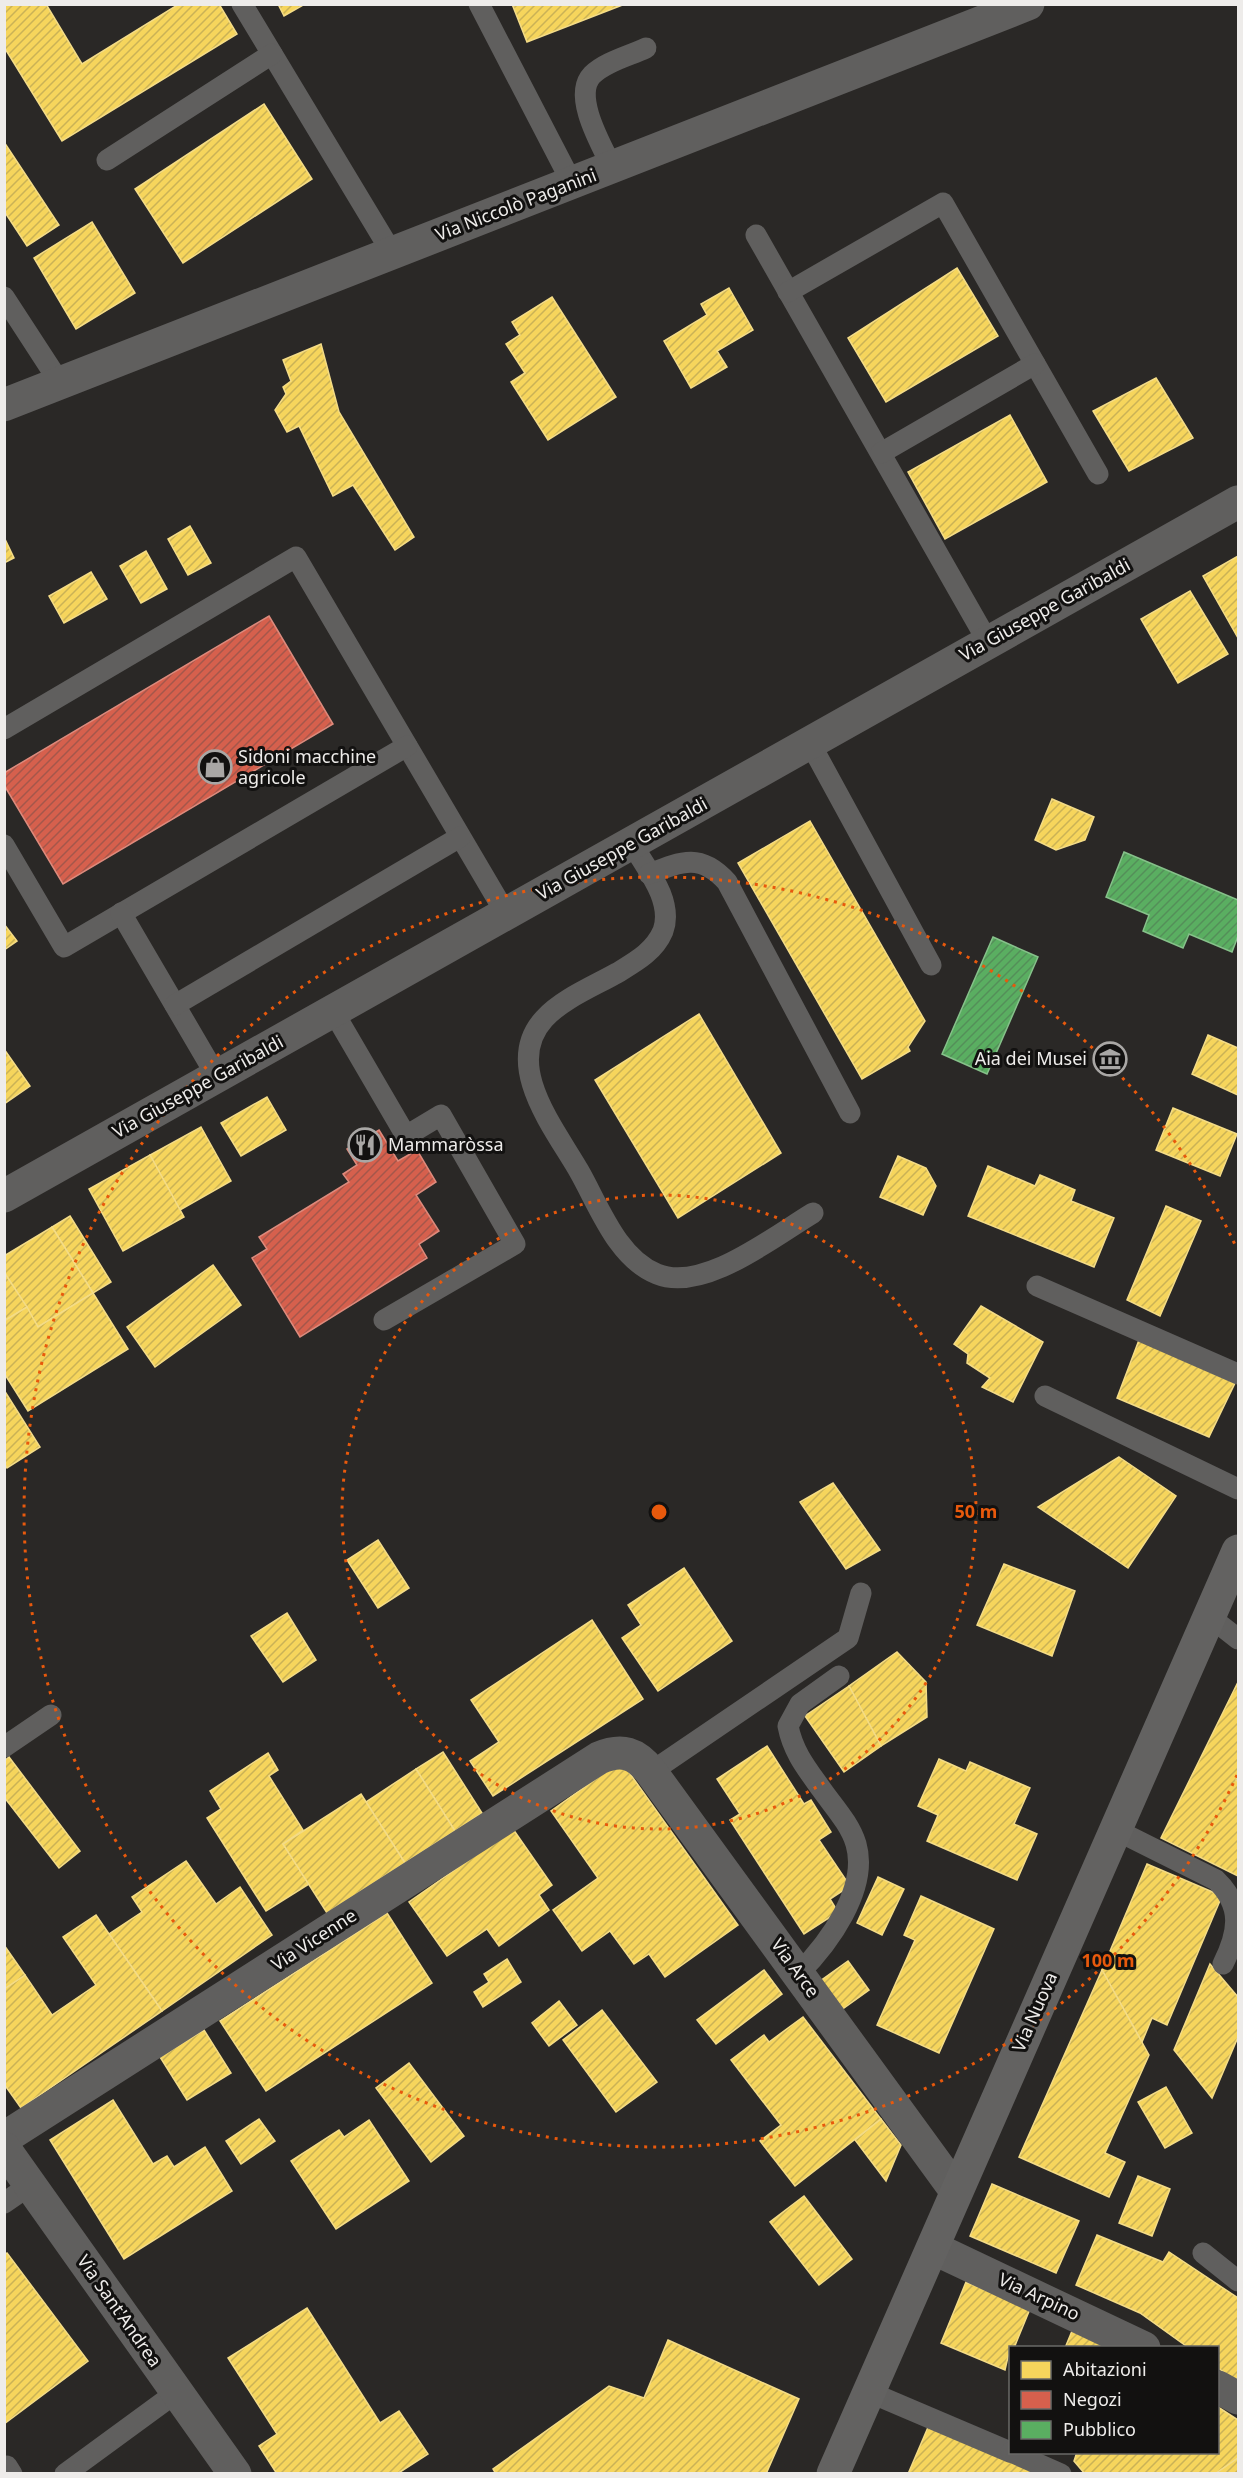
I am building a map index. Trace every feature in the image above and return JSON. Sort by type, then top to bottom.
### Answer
[{"type":"main road","name":"Via Nuova","points":[[833,2474],[1239,1551]]},
{"type":"street","name":"Via Niccolò Paganini","points":[[4,405],[1028,4]]},
{"type":"street","name":"Via Giuseppe Garibaldi","points":[[4,1196],[1239,502]]},
{"type":"street","name":"Via Vicenne","points":[[4,2138],[599,1758],[617,1752],[638,1762]]},
{"type":"street","name":"Via Arce","points":[[638,1762],[799,1973],[956,2191]]},
{"type":"street","name":"Via Sant'Andrea","points":[[4,2148],[17,2194],[177,2392],[235,2474]]},
{"type":"street","name":"Via Arpino","points":[[933,2248],[1140,2346]]},
{"type":"street","points":[[1219,2388],[1239,2398]]},
{"type":"lane","points":[[242,4],[392,253]]},
{"type":"lane","points":[[479,4],[572,183]]},
{"type":"lane","points":[[612,167],[592,123],[584,88],[590,76],[601,68],[646,48]]},
{"type":"lane","points":[[108,160],[272,54]]},
{"type":"lane","points":[[788,292],[943,203],[1098,474]]},
{"type":"lane","points":[[756,235],[988,642]]},
{"type":"lane","points":[[4,297],[60,383]]},
{"type":"lane","points":[[880,453],[1035,364]]},
{"type":"lane","points":[[4,729],[296,557],[506,915]]},
{"type":"lane","points":[[810,743],[932,965]]},
{"type":"lane","points":[[4,845],[64,947],[407,746]]},
{"type":"lane","points":[[175,1005],[460,837]]},
{"type":"lane","points":[[632,844],[664,903],[664,927],[660,938],[643,957],[559,1006],[544,1019],[534,1033],[529,1050],[528,1066],[541,1105],[620,1243],[641,1264],[664,1277],[689,1278],[709,1273],[813,1214]]},
{"type":"lane","points":[[649,874],[694,862],[705,864],[727,882],[850,1113]]},
{"type":"lane","points":[[121,914],[216,1077]]},
{"type":"lane","points":[[333,1011],[406,1136],[441,1115],[515,1244],[384,1320]]},
{"type":"lane","points":[[1037,1286],[1239,1374]]},
{"type":"lane","points":[[1045,1396],[1239,1489]]},
{"type":"lane","points":[[638,1762],[848,1638],[861,1593]]},
{"type":"lane","points":[[1210,1617],[1239,1639]]},
{"type":"lane","points":[[799,1973],[830,1940],[855,1887],[858,1872],[859,1858],[851,1830],[792,1748],[788,1726],[800,1704],[839,1676]]},
{"type":"lane","points":[[4,1747],[51,1715]]},
{"type":"lane","points":[[1116,1830],[1216,1880],[1230,1892],[1235,1906],[1237,1932],[1223,1964]]},
{"type":"lane","points":[[1203,2253],[1239,2281]]},
{"type":"lane","points":[[65,2474],[177,2392]]},
{"type":"lane","points":[[869,2392],[1009,2451]]},
{"type":"lane","points":[[1015,2454],[1060,2474]]},
{"type":"lane","points":[[4,2468],[7,2466],[12,2474]]},
{"type":"building: Abitazioni","points":[[4,4],[46,4],[82,64],[179,4],[219,4],[237,34],[62,141],[4,47]]},
{"type":"building: Abitazioni","points":[[278,4],[305,4],[284,16]]},
{"type":"building: Abitazioni","points":[[512,4],[625,4],[527,42]]},
{"type":"building: Abitazioni","points":[[264,104],[312,179],[183,263],[135,189]]},
{"type":"building: Abitazioni","points":[[4,142],[59,225],[27,246],[4,211]]},
{"type":"building: Abitazioni","points":[[92,222],[135,293],[76,329],[34,258]]},
{"type":"building: Abitazioni","points":[[957,268],[998,336],[886,402],[848,338]]},
{"type":"building: Abitazioni","points":[[729,288],[753,330],[717,351],[727,367],[691,388],[664,341],[707,315],[701,304]]},
{"type":"building: Abitazioni","points":[[552,297],[616,397],[548,440],[511,382],[525,373],[506,344],[520,335],[512,322]]},
{"type":"building: Abitazioni","points":[[321,344],[339,412],[414,537],[395,550],[353,485],[333,496],[299,426],[287,432],[275,410],[286,394],[283,387],[291,381],[283,360]]},
{"type":"building: Abitazioni","points":[[1156,378],[1193,438],[1129,471],[1093,411]]},
{"type":"building: Abitazioni","points":[[1010,415],[1047,482],[945,539],[908,472]]},
{"type":"building: Abitazioni","points":[[190,526],[211,563],[188,575],[168,539]]},
{"type":"building: Abitazioni","points":[[4,537],[14,558],[4,563]]},
{"type":"building: Abitazioni","points":[[146,551],[167,589],[141,603],[120,566]]},
{"type":"building: Abitazioni","points":[[1238,556],[1238,638],[1203,576]]},
{"type":"building: Abitazioni","points":[[91,572],[107,599],[64,623],[49,596]]},
{"type":"building: Abitazioni","points":[[1190,591],[1228,654],[1178,683],[1141,619]]},
{"type":"building: Abitazioni","points":[[1052,799],[1094,817],[1085,840],[1056,850],[1035,840]]},
{"type":"building: Abitazioni","points":[[810,821],[925,1021],[908,1047],[910,1051],[862,1079],[738,863]]},
{"type":"building: Abitazioni","points":[[4,924],[17,941],[4,950]]},
{"type":"building: Abitazioni","points":[[699,1014],[781,1153],[678,1218],[595,1080]]},
{"type":"building: Abitazioni","points":[[1208,1035],[1238,1048],[1238,1095],[1192,1074]]},
{"type":"building: Abitazioni","points":[[4,1049],[30,1086],[4,1104]]},
{"type":"building: Abitazioni","points":[[267,1097],[286,1130],[241,1156],[221,1123]]},
{"type":"building: Abitazioni","points":[[1173,1108],[1237,1134],[1220,1176],[1156,1150]]},
{"type":"building: Abitazioni","points":[[201,1127],[231,1181],[180,1210],[150,1155]]},
{"type":"building: Abitazioni","points":[[150,1155],[184,1217],[123,1251],[89,1189]]},
{"type":"building: Abitazioni","points":[[898,1156],[926,1168],[936,1186],[923,1215],[880,1197]]},
{"type":"building: Abitazioni","points":[[988,1166],[1035,1186],[1040,1175],[1075,1190],[1071,1201],[1114,1218],[1094,1267],[968,1216]]},
{"type":"building: Abitazioni","points":[[1166,1206],[1201,1221],[1160,1316],[1127,1300]]},
{"type":"building: Abitazioni","points":[[70,1216],[111,1282],[93,1293],[52,1227]]},
{"type":"building: Abitazioni","points":[[52,1227],[93,1293],[38,1327],[4,1272],[4,1256]]},
{"type":"building: Abitazioni","points":[[213,1265],[241,1305],[155,1367],[127,1327]]},
{"type":"building: Abitazioni","points":[[4,1272],[27,1307],[4,1321]]},
{"type":"building: Abitazioni","points":[[93,1293],[128,1349],[28,1411],[4,1373],[4,1321],[27,1307],[38,1327]]},
{"type":"building: Abitazioni","points":[[981,1306],[1043,1342],[1013,1402],[982,1387],[990,1378],[967,1363],[968,1354],[954,1344]]},
{"type":"building: Abitazioni","points":[[1139,1340],[1235,1383],[1209,1437],[1117,1398]]},
{"type":"building: Abitazioni","points":[[4,1390],[40,1447],[7,1468],[4,1463]]},
{"type":"building: Abitazioni","points":[[1119,1457],[1176,1496],[1128,1568],[1038,1507]]},
{"type":"building: Abitazioni","points":[[833,1483],[880,1550],[846,1569],[800,1502]]},
{"type":"building: Abitazioni","points":[[378,1540],[409,1588],[378,1608],[347,1560]]},
{"type":"building: Abitazioni","points":[[1004,1564],[1075,1591],[1052,1656],[977,1625]]},
{"type":"building: Abitazioni","points":[[684,1568],[732,1641],[658,1691],[622,1638],[641,1625],[628,1605]]},
{"type":"building: Abitazioni","points":[[287,1613],[316,1660],[283,1682],[251,1636]]},
{"type":"building: Abitazioni","points":[[592,1620],[643,1699],[493,1796],[470,1761],[499,1742],[471,1700]]},
{"type":"building: Abitazioni","points":[[897,1652],[926,1682],[927,1717],[881,1746],[849,1686]]},
{"type":"building: Abitazioni","points":[[1238,1682],[1238,1775],[1236,1780],[1238,1782],[1238,1876],[1161,1838]]},
{"type":"building: Abitazioni","points":[[849,1686],[881,1746],[844,1772],[805,1716]]},
{"type":"building: Abitazioni","points":[[767,1746],[804,1804],[811,1800],[831,1832],[819,1840],[850,1886],[830,1899],[838,1912],[804,1934],[730,1820],[740,1814],[717,1779]]},
{"type":"building: Abitazioni","points":[[443,1752],[482,1813],[455,1831],[416,1769]]},
{"type":"building: Abitazioni","points":[[268,1753],[278,1770],[269,1776],[303,1830],[283,1844],[309,1884],[266,1911],[207,1818],[221,1809],[210,1791]]},
{"type":"building: Abitazioni","points":[[9,1757],[80,1851],[59,1868],[4,1797],[4,1761]]},
{"type":"building: Abitazioni","points":[[939,1759],[966,1771],[970,1762],[1030,1788],[1014,1824],[1037,1834],[1017,1880],[927,1841],[938,1815],[918,1806]]},
{"type":"building: Abitazioni","points":[[621,1761],[738,1925],[665,1977],[649,1954],[634,1964],[610,1931],[582,1951],[553,1910],[598,1878],[551,1811]]},
{"type":"building: Abitazioni","points":[[416,1769],[455,1831],[405,1863],[366,1802]]},
{"type":"building: Abitazioni","points":[[361,1794],[405,1863],[327,1913],[283,1844]]},
{"type":"building: Abitazioni","points":[[513,1829],[552,1885],[539,1895],[549,1910],[499,1946],[487,1929],[447,1956],[409,1902]]},
{"type":"building: Abitazioni","points":[[186,1861],[216,1904],[240,1887],[272,1935],[162,2011],[109,1934],[142,1912],[132,1897]]},
{"type":"building: Abitazioni","points":[[1147,1864],[1222,1896],[1167,2025],[1152,2018],[1142,2042],[1102,1970]]},
{"type":"building: Abitazioni","points":[[878,1877],[904,1889],[882,1935],[857,1923]]},
{"type":"building: Abitazioni","points":[[921,1896],[994,1929],[939,2053],[877,2025],[915,1940],[904,1935]]},
{"type":"building: Abitazioni","points":[[387,1913],[432,1983],[266,2091],[220,2021]]},
{"type":"building: Abitazioni","points":[[96,1915],[162,2011],[21,2108],[4,2084],[4,1989],[25,1975],[52,2015],[96,1985],[63,1937]]},
{"type":"building: Abitazioni","points":[[4,1945],[25,1975],[4,1989]]},
{"type":"building: Abitazioni","points":[[507,1959],[521,1982],[483,2007],[474,1992],[489,1982],[484,1974]]},
{"type":"building: Abitazioni","points":[[848,1961],[869,1990],[837,2013],[816,1984]]},
{"type":"building: Abitazioni","points":[[1210,1964],[1238,1997],[1238,2037],[1212,2098],[1174,2050]]},
{"type":"building: Abitazioni","points":[[764,1970],[782,1994],[716,2044],[697,2020]]},
{"type":"building: Abitazioni","points":[[1102,1970],[1149,2055],[1105,2153],[1125,2162],[1109,2197],[1019,2157]]},
{"type":"building: Abitazioni","points":[[559,2001],[577,2025],[549,2046],[532,2023]]},
{"type":"building: Abitazioni","points":[[602,2010],[657,2082],[616,2112],[563,2040]]},
{"type":"building: Abitazioni","points":[[803,2017],[881,2119],[795,2186],[760,2141],[781,2125],[731,2060],[764,2035],[769,2042]]},
{"type":"building: Abitazioni","points":[[204,2030],[231,2073],[187,2100],[160,2057]]},
{"type":"building: Abitazioni","points":[[409,2063],[464,2136],[431,2162],[376,2088]]},
{"type":"building: Abitazioni","points":[[1166,2087],[1192,2133],[1165,2148],[1138,2102]]},
{"type":"building: Abitazioni","points":[[113,2100],[153,2164],[167,2156],[174,2167],[205,2147],[232,2191],[124,2259],[50,2140]]},
{"type":"building: Abitazioni","points":[[259,2119],[275,2141],[241,2164],[226,2141]]},
{"type":"building: Abitazioni","points":[[881,2119],[901,2145],[886,2181],[855,2140]]},
{"type":"building: Abitazioni","points":[[369,2120],[409,2181],[336,2229],[291,2161],[339,2130],[344,2137]]},
{"type":"building: Abitazioni","points":[[1138,2176],[1170,2189],[1152,2236],[1119,2223]]},
{"type":"building: Abitazioni","points":[[992,2184],[1079,2221],[1056,2273],[970,2236]]},
{"type":"building: Abitazioni","points":[[804,2196],[852,2259],[819,2285],[770,2222]]},
{"type":"building: Abitazioni","points":[[1097,2235],[1163,2262],[1169,2252],[1238,2298],[1238,2376],[1236,2380],[1219,2369],[1219,2346],[1186,2346],[1140,2313],[1076,2285]]},
{"type":"building: Abitazioni","points":[[7,2253],[88,2361],[4,2424],[4,2255]]},
{"type":"building: Abitazioni","points":[[966,2282],[1030,2309],[1015,2346],[1009,2346],[1005,2370],[941,2343]]},
{"type":"building: Abitazioni","points":[[307,2308],[380,2423],[399,2411],[428,2454],[397,2474],[277,2474],[259,2446],[277,2434],[228,2358]]},
{"type":"building: Abitazioni","points":[[1072,2331],[1106,2346],[1066,2346]]},
{"type":"building: Abitazioni","points":[[668,2340],[799,2399],[766,2474],[496,2474],[493,2469],[609,2386],[644,2398]]},
{"type":"building: Abitazioni","points":[[1219,2408],[1238,2420],[1238,2458],[1215,2474],[1085,2474],[1074,2461],[1076,2454],[1219,2454]]},
{"type":"building: Abitazioni","points":[[929,2425],[1041,2474],[908,2474]]},
{"type":"building: Abitazioni","points":[[1238,2458],[1238,2474],[1215,2474]]},
{"type":"building: Negozi","points":[[269,616],[333,724],[63,884],[4,785],[4,773]]},
{"type":"building: Negozi","points":[[379,1130],[398,1161],[417,1150],[436,1182],[416,1195],[439,1231],[419,1244],[427,1258],[300,1337],[252,1258],[267,1249],[259,1237],[349,1182],[343,1174],[357,1165],[347,1149]]},
{"type":"building: Pubblico","points":[[1124,852],[1238,900],[1238,936],[1232,952],[1189,934],[1183,948],[1143,931],[1149,915],[1106,897]]},
{"type":"building: Pubblico","name":"Aia dei Musei","points":[[993,937],[1038,957],[987,1074],[942,1054]]},
{"type":"place","name":"Sidoni macchine agricole","points":[[215,767]]},
{"type":"place","name":"Aia dei Musei","points":[[1110,1059]]},
{"type":"place","name":"Mammaròssa","points":[[365,1145]]}]
